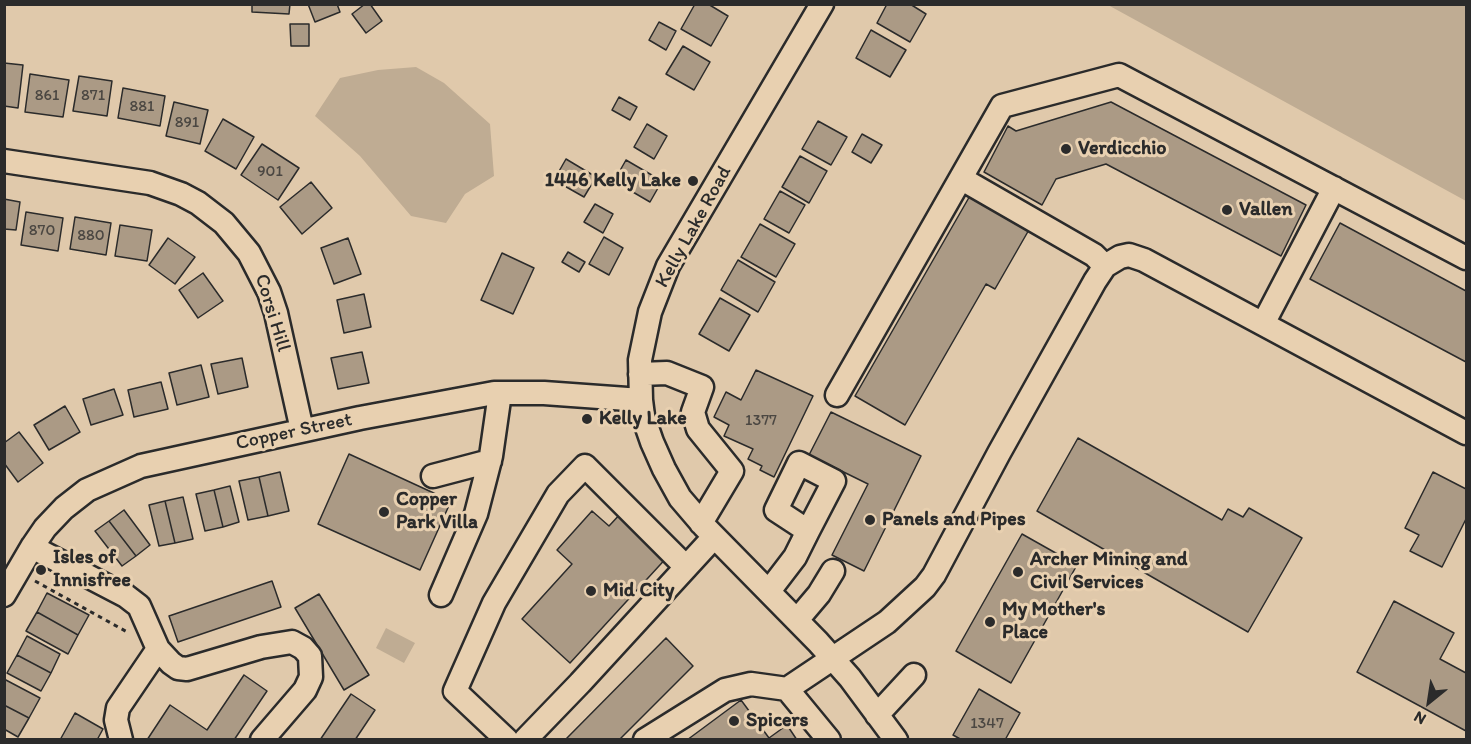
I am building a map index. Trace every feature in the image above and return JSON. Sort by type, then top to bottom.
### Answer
[{"type":"street","name":"Kelly Lake Road","points":[[822,4],[668,266],[650,312],[640,360],[641,400],[643,416],[664,469],[680,498],[707,530],[833,659],[896,740]]},
{"type":"street","points":[[837,395],[1002,106],[1119,75],[1467,258]]},
{"type":"street","name":"Corsi Hill","points":[[4,161],[150,183],[198,202],[224,223],[249,253],[269,292],[276,313],[302,430]]},
{"type":"street","points":[[962,179],[1094,255],[1105,266]]},
{"type":"street","points":[[1263,324],[1334,188]]},
{"type":"street","points":[[645,740],[725,690],[751,684],[787,689],[887,622],[925,587],[934,575],[1004,444],[1105,266],[1120,257],[1129,255],[1143,260],[1467,433]]},
{"type":"street","points":[[525,740],[686,567],[707,530],[732,471],[698,429],[693,412],[702,387],[667,373],[640,374]]},
{"type":"street","points":[[441,595],[476,514],[490,461],[500,393]]},
{"type":"street","name":"Copper Street","points":[[4,595],[45,528],[72,502],[87,490],[125,471],[141,466],[443,401],[500,393],[544,393],[641,400]]},
{"type":"street","points":[[433,476],[490,461]]},
{"type":"street","points":[[507,740],[455,692],[494,603],[558,494],[585,466],[686,567]]},
{"type":"street","points":[[768,591],[795,557],[808,531]]},
{"type":"street","points":[[32,547],[126,596],[139,606],[158,649],[178,668],[187,669],[261,646],[292,642],[303,648],[310,656],[311,677],[305,690],[262,740]]},
{"type":"street","points":[[797,620],[819,594],[833,571]]},
{"type":"street","points":[[122,740],[116,720],[118,708],[158,649]]},
{"type":"street","points":[[878,715],[914,675]]},
{"type":"street","points":[[787,689],[829,740]]},
{"type":"path","points":[[18,571],[158,649]]},
{"type":"shaded area","points":[[1108,5],[1466,5],[1466,201]]},
{"type":"shaded area","points":[[416,67],[444,83],[490,124],[494,176],[465,194],[446,223],[411,216],[360,156],[315,116],[340,78],[378,70]]},
{"type":"shaded area","points":[[386,628],[415,643],[404,663],[376,648]]},
{"type":"building","points":[[252,4],[290,4],[289,14],[252,12]]},
{"type":"building","points":[[308,4],[337,4],[340,12],[315,22]]},
{"type":"building","points":[[365,4],[370,4],[382,21],[366,33],[352,14]]},
{"type":"building","points":[[695,4],[708,4],[728,16],[711,46],[681,29]]},
{"type":"building","points":[[887,4],[910,4],[926,14],[910,42],[877,23]]},
{"type":"building","points":[[659,22],[676,31],[666,50],[649,40]]},
{"type":"building","points":[[290,24],[309,24],[309,46],[291,46]]},
{"type":"building","points":[[871,30],[906,50],[890,77],[856,58]]},
{"type":"building","points":[[683,46],[710,62],[694,90],[666,74]]},
{"type":"building","points":[[4,63],[23,65],[18,108],[4,106]]},
{"type":"building","points":[[30,74],[69,80],[63,117],[25,112]]},
{"type":"building","points":[[79,76],[112,81],[107,116],[73,111]]},
{"type":"building","points":[[123,88],[165,96],[160,126],[118,118]]},
{"type":"building","points":[[619,97],[637,107],[630,120],[612,110]]},
{"type":"building","points":[[174,102],[208,110],[200,144],[166,136]]},
{"type":"building","points":[[1111,102],[1306,205],[1281,256],[1106,164],[1056,179],[1042,205],[984,172],[1008,126],[1016,131]]},
{"type":"building","points":[[223,119],[254,137],[236,169],[205,151]]},
{"type":"building","points":[[818,121],[847,137],[831,165],[802,149]]},
{"type":"building","points":[[647,124],[667,136],[654,159],[634,147]]},
{"type":"building","points":[[862,134],[882,145],[871,163],[852,152]]},
{"type":"building","points":[[262,144],[299,168],[278,200],[241,175]]},
{"type":"building","points":[[800,156],[827,171],[809,203],[782,187]]},
{"type":"building","points":[[566,159],[596,177],[584,197],[554,180]]},
{"type":"building","points":[[626,160],[662,181],[650,202],[614,181]]},
{"type":"building","points":[[311,182],[332,208],[302,234],[280,207]]},
{"type":"building","points":[[780,191],[805,205],[789,233],[764,219]]},
{"type":"building","points":[[971,194],[1030,228],[995,289],[986,284],[905,425],[855,396]]},
{"type":"building","points":[[4,199],[20,202],[16,230],[4,229]]},
{"type":"building","points":[[595,204],[613,214],[603,233],[584,222]]},
{"type":"building","points":[[26,212],[63,218],[58,251],[21,245]]},
{"type":"building","points":[[75,217],[111,223],[106,255],[70,249]]},
{"type":"building","points":[[1340,223],[1466,291],[1466,362],[1310,279]]},
{"type":"building","points":[[760,224],[795,244],[776,277],[741,257]]},
{"type":"building","points":[[120,225],[152,230],[147,261],[115,256]]},
{"type":"building","points":[[604,237],[623,248],[609,275],[589,264]]},
{"type":"building","points":[[168,238],[195,257],[175,284],[149,265]]},
{"type":"building","points":[[348,238],[361,274],[334,284],[321,248]]},
{"type":"building","points":[[568,252],[585,262],[579,272],[562,262]]},
{"type":"building","points":[[502,253],[534,268],[513,314],[481,300]]},
{"type":"building","points":[[738,260],[775,282],[758,312],[721,290]]},
{"type":"building","points":[[203,273],[223,301],[198,318],[179,290]]},
{"type":"building","points":[[364,294],[371,327],[344,333],[337,300]]},
{"type":"building","points":[[720,298],[750,315],[729,351],[699,334]]},
{"type":"building","points":[[362,352],[369,383],[338,389],[331,358]]},
{"type":"building","points":[[242,358],[248,387],[218,394],[211,364]]},
{"type":"building","points":[[201,365],[209,397],[177,405],[169,373]]},
{"type":"building","points":[[756,370],[813,396],[774,477],[760,470],[762,466],[748,459],[753,449],[724,436],[729,425],[714,417],[726,392],[741,400]]},
{"type":"building","points":[[161,382],[168,409],[134,417],[128,390]]},
{"type":"building","points":[[114,389],[123,415],[91,425],[83,399]]},
{"type":"building","points":[[65,406],[80,432],[49,450],[34,425]]},
{"type":"building","name":"Panels and Pipes","points":[[831,412],[921,456],[864,571],[832,555],[868,484],[809,455]]},
{"type":"building","points":[[19,432],[43,463],[18,482],[4,463],[4,443]]},
{"type":"building","points":[[1078,438],[1222,520],[1228,509],[1243,517],[1249,508],[1302,538],[1248,632],[1037,511]]},
{"type":"building","name":"Copper Park Villa","points":[[349,454],[451,501],[420,570],[318,524]]},
{"type":"building","points":[[280,472],[289,511],[268,516],[259,477]]},
{"type":"building","points":[[1433,472],[1466,489],[1466,519],[1442,567],[1410,551],[1419,535],[1405,528]]},
{"type":"building","points":[[259,477],[268,516],[248,520],[239,481]]},
{"type":"building","points":[[230,486],[239,522],[223,527],[214,490]]},
{"type":"building","points":[[214,490],[223,527],[205,531],[196,494]]},
{"type":"building","points":[[183,497],[193,539],[175,543],[165,501]]},
{"type":"building","points":[[165,501],[175,543],[159,546],[149,505]]},
{"type":"building","points":[[124,510],[150,545],[136,556],[109,521]]},
{"type":"building","name":"Mid City","points":[[592,511],[609,526],[623,511],[670,554],[570,663],[522,619],[572,564],[557,550]]},
{"type":"building","points":[[109,521],[136,556],[122,566],[95,531]]},
{"type":"building","points":[[1022,534],[1077,565],[1011,683],[956,651]]},
{"type":"building","points":[[272,581],[281,607],[178,642],[169,616]]},
{"type":"building","points":[[47,593],[89,615],[78,635],[37,612]]},
{"type":"building","points":[[319,594],[369,675],[344,690],[295,608]]},
{"type":"building","points":[[1394,601],[1454,633],[1440,659],[1466,673],[1466,731],[1357,672]]},
{"type":"building","points":[[37,612],[78,635],[68,654],[26,631]]},
{"type":"building","points":[[27,636],[60,654],[51,673],[17,655]]},
{"type":"building","points":[[666,638],[693,666],[619,740],[565,740]]},
{"type":"building","points":[[17,655],[51,673],[41,691],[7,673]]},
{"type":"building","points":[[244,675],[267,691],[234,740],[147,740],[170,705],[207,730]]},
{"type":"building","points":[[4,679],[40,698],[29,718],[4,705]]},
{"type":"building","points":[[979,689],[1020,713],[1005,740],[962,740],[953,735]]},
{"type":"building","points":[[351,694],[375,710],[355,740],[320,740]]},
{"type":"building","name":"Spicers","points":[[741,700],[769,738],[787,725],[797,740],[687,740]]},
{"type":"building","points":[[4,705],[29,718],[18,737],[4,729]]},
{"type":"building","points":[[75,713],[103,729],[97,740],[60,740]]},
{"type":"place","name":"Verdicchio","points":[[1066,149]]},
{"type":"place","name":"1446 Kelly Lake","points":[[693,181]]},
{"type":"place","name":"Vallen","points":[[1227,210]]},
{"type":"place","name":"Kelly Lake","points":[[587,419]]},
{"type":"place","name":"Copper Park Villa","points":[[384,512]]},
{"type":"place","name":"Panels and Pipes","points":[[870,520]]},
{"type":"place","name":"Isles of Innisfree","points":[[41,570]]},
{"type":"place","name":"Archer Mining and Civil Services","points":[[1018,572]]},
{"type":"place","name":"Mid City","points":[[591,591]]},
{"type":"place","name":"My Mother's Place","points":[[990,622]]},
{"type":"place","name":"Spicers","points":[[734,721]]}]
